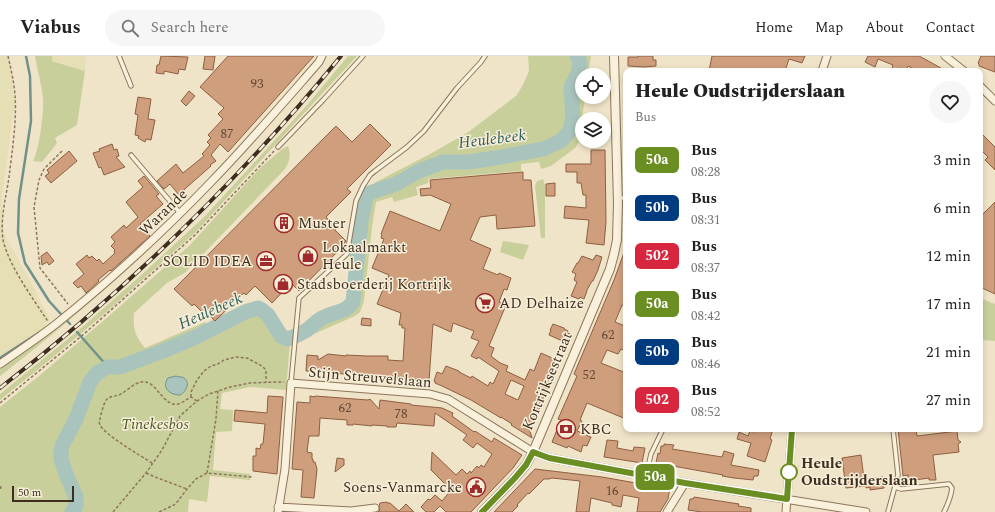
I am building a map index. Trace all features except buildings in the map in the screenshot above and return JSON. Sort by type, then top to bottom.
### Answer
[{"type":"street","name":"Warande","points":[[0,364],[48,331],[100,288],[161,232],[219,174],[319,62],[322,56]]},
{"type":"street","name":"Kortrijksestraat","points":[[482,512],[526,465],[533,452],[610,269],[617,240],[622,198],[614,56]]},
{"type":"street","points":[[823,68],[827,56]]},
{"type":"street","points":[[945,56],[957,60]]},
{"type":"street","points":[[983,89],[995,101]]},
{"type":"street","name":"Stijn Streuvelslaan","points":[[375,508],[351,511],[278,510],[285,469],[292,383],[430,394],[448,399],[533,452],[549,458],[685,483],[866,512]]},
{"type":"street","points":[[786,512],[792,432]]},
{"type":"street","points":[[667,512],[685,483]]},
{"type":"lane","points":[[119,56],[131,86]]},
{"type":"lane","points":[[278,147],[363,56]]},
{"type":"lane","points":[[292,383],[299,298],[347,254],[356,201],[363,186],[375,171],[424,132],[449,98],[485,56]]},
{"type":"lane","points":[[131,155],[180,213]]},
{"type":"lane","points":[[646,476],[651,454],[662,432]]},
{"type":"lane","points":[[888,512],[898,475],[893,432]]},
{"type":"lane","points":[[895,486],[901,489],[949,484],[952,488],[951,494],[944,512]]},
{"type":"path","points":[[8,56],[15,96],[15,115],[12,152],[1,222],[3,239],[10,259],[21,280],[46,320],[44,325],[48,331]]},
{"type":"path","points":[[0,403],[84,334],[195,235],[278,147]]},
{"type":"path","points":[[62,151],[44,169],[39,180],[34,207],[40,268],[72,310]]},
{"type":"path","points":[[191,397],[191,392],[197,380],[204,372],[211,366],[224,360],[236,357],[246,358],[262,366],[266,370],[266,382]]},
{"type":"path","points":[[152,463],[102,428],[99,420],[106,400],[120,394],[130,387],[144,382],[149,383],[169,402],[175,404],[180,404],[191,397]]},
{"type":"path","points":[[113,512],[162,450],[180,416],[197,401],[209,394],[230,387],[250,383],[292,383]]},
{"type":"path","points":[[207,473],[216,418],[218,391]]},
{"type":"path","points":[[191,397],[197,401]]},
{"type":"path","points":[[146,472],[187,489]]},
{"type":"path","points":[[159,512],[174,505],[196,479],[207,473],[252,477]]},
{"type":"path","points":[[0,487],[0,490]]},
{"type":"shaded area","points":[[0,56],[8,56],[15,104],[2,197],[4,234],[50,320],[40,332],[0,359]]},
{"type":"shaded area","points":[[52,56],[86,56],[85,71],[52,60]]},
{"type":"green space","points":[[35,56],[52,56],[52,61],[85,71],[77,125],[55,138],[57,143],[42,162],[33,161],[39,140],[43,105],[42,88]]},
{"type":"green space","points":[[348,56],[357,56],[196,232],[110,309],[0,400],[0,394],[80,329],[205,216],[308,104]]},
{"type":"green space","points":[[528,56],[576,56],[576,68],[570,86],[570,125],[567,132],[562,136],[549,145],[526,151],[492,156],[434,161],[399,179],[376,188],[374,183],[467,133],[516,96],[529,71]]},
{"type":"green space","points":[[580,56],[591,56],[589,68],[582,68]]},
{"type":"green space","points":[[575,88],[575,104],[584,104],[583,112],[575,112],[574,91]]},
{"type":"green space","points":[[575,124],[575,148],[551,166],[541,169],[539,162],[521,164],[521,171],[428,179],[428,183],[416,187],[418,195],[394,202],[392,197],[376,202],[364,301],[360,312],[355,316],[307,337],[303,335],[300,330],[312,317],[321,311],[342,304],[347,299],[354,255],[359,202],[369,204],[371,196],[375,193],[401,184],[431,169],[472,165],[533,155],[550,149],[569,137]]},
{"type":"green space","name":"Tinekesbos","points":[[288,146],[290,158],[285,169],[186,272],[167,283],[134,313],[135,332],[145,348],[205,322],[210,326],[119,365],[107,367],[107,376],[185,345],[250,314],[263,314],[280,342],[290,342],[286,390],[250,387],[222,393],[220,409],[233,410],[232,431],[216,432],[213,470],[250,474],[250,480],[210,476],[207,502],[189,499],[188,512],[76,512],[79,504],[78,497],[63,459],[63,451],[67,442],[55,444],[58,462],[73,497],[73,505],[69,512],[0,512],[0,407],[39,376],[190,245],[259,169],[281,150]]},
{"type":"green space","points":[[221,176],[222,177],[196,204],[115,281],[0,376],[0,368],[35,344]]},
{"type":"green space","points":[[543,179],[545,186],[545,238],[541,238],[535,186],[537,181]]},
{"type":"green space","points":[[503,241],[529,245],[523,260],[500,252]]},
{"type":"green space","points":[[983,299],[995,304],[995,341],[983,340]]},
{"type":"water","points":[[176,376],[182,377],[187,381],[186,389],[180,395],[173,394],[166,388],[168,378]]},
{"type":"waterway","points":[[26,56],[30,76],[31,121],[19,199],[18,233],[25,263],[49,301],[70,324]]},
{"type":"waterway","name":"Heulebeek","points":[[72,512],[76,506],[76,497],[61,459],[62,446],[76,419],[90,382],[97,373],[108,367],[120,367],[163,351],[196,337],[245,312],[258,308],[268,315],[281,336],[287,339],[307,330],[322,318],[346,309],[353,302],[361,221],[366,198],[369,193],[396,184],[419,171],[443,162],[468,162],[496,158],[543,149],[561,141],[569,132],[573,120],[571,87],[578,73],[580,62],[577,56]]},
{"type":"waterway","points":[[0,358],[40,332]]},
{"type":"waterway","points":[[77,332],[108,367]]},
{"type":"railway","points":[[0,388],[47,351],[92,312],[180,231],[263,146],[341,56]]},
{"type":"bus line","name":"50a","points":[[482,512],[526,465],[533,452],[549,458],[685,483],[787,499],[792,432]]},
{"type":"place","name":"Muster","points":[[284,223]]},
{"type":"place","name":"Lokaalmarkt Heule","points":[[308,256]]},
{"type":"place","name":"SOLID IDEA","points":[[266,261]]},
{"type":"place","name":"Stadsboerderij Kortrijk","points":[[283,284]]},
{"type":"place","name":"AD Delhaize","points":[[485,303]]},
{"type":"place","name":"KBC","points":[[566,429]]},
{"type":"place","name":"Heule Oudstrijderslaan","points":[[789,472]]},
{"type":"place","name":"Soens-Vanmarcke","points":[[476,487]]}]
